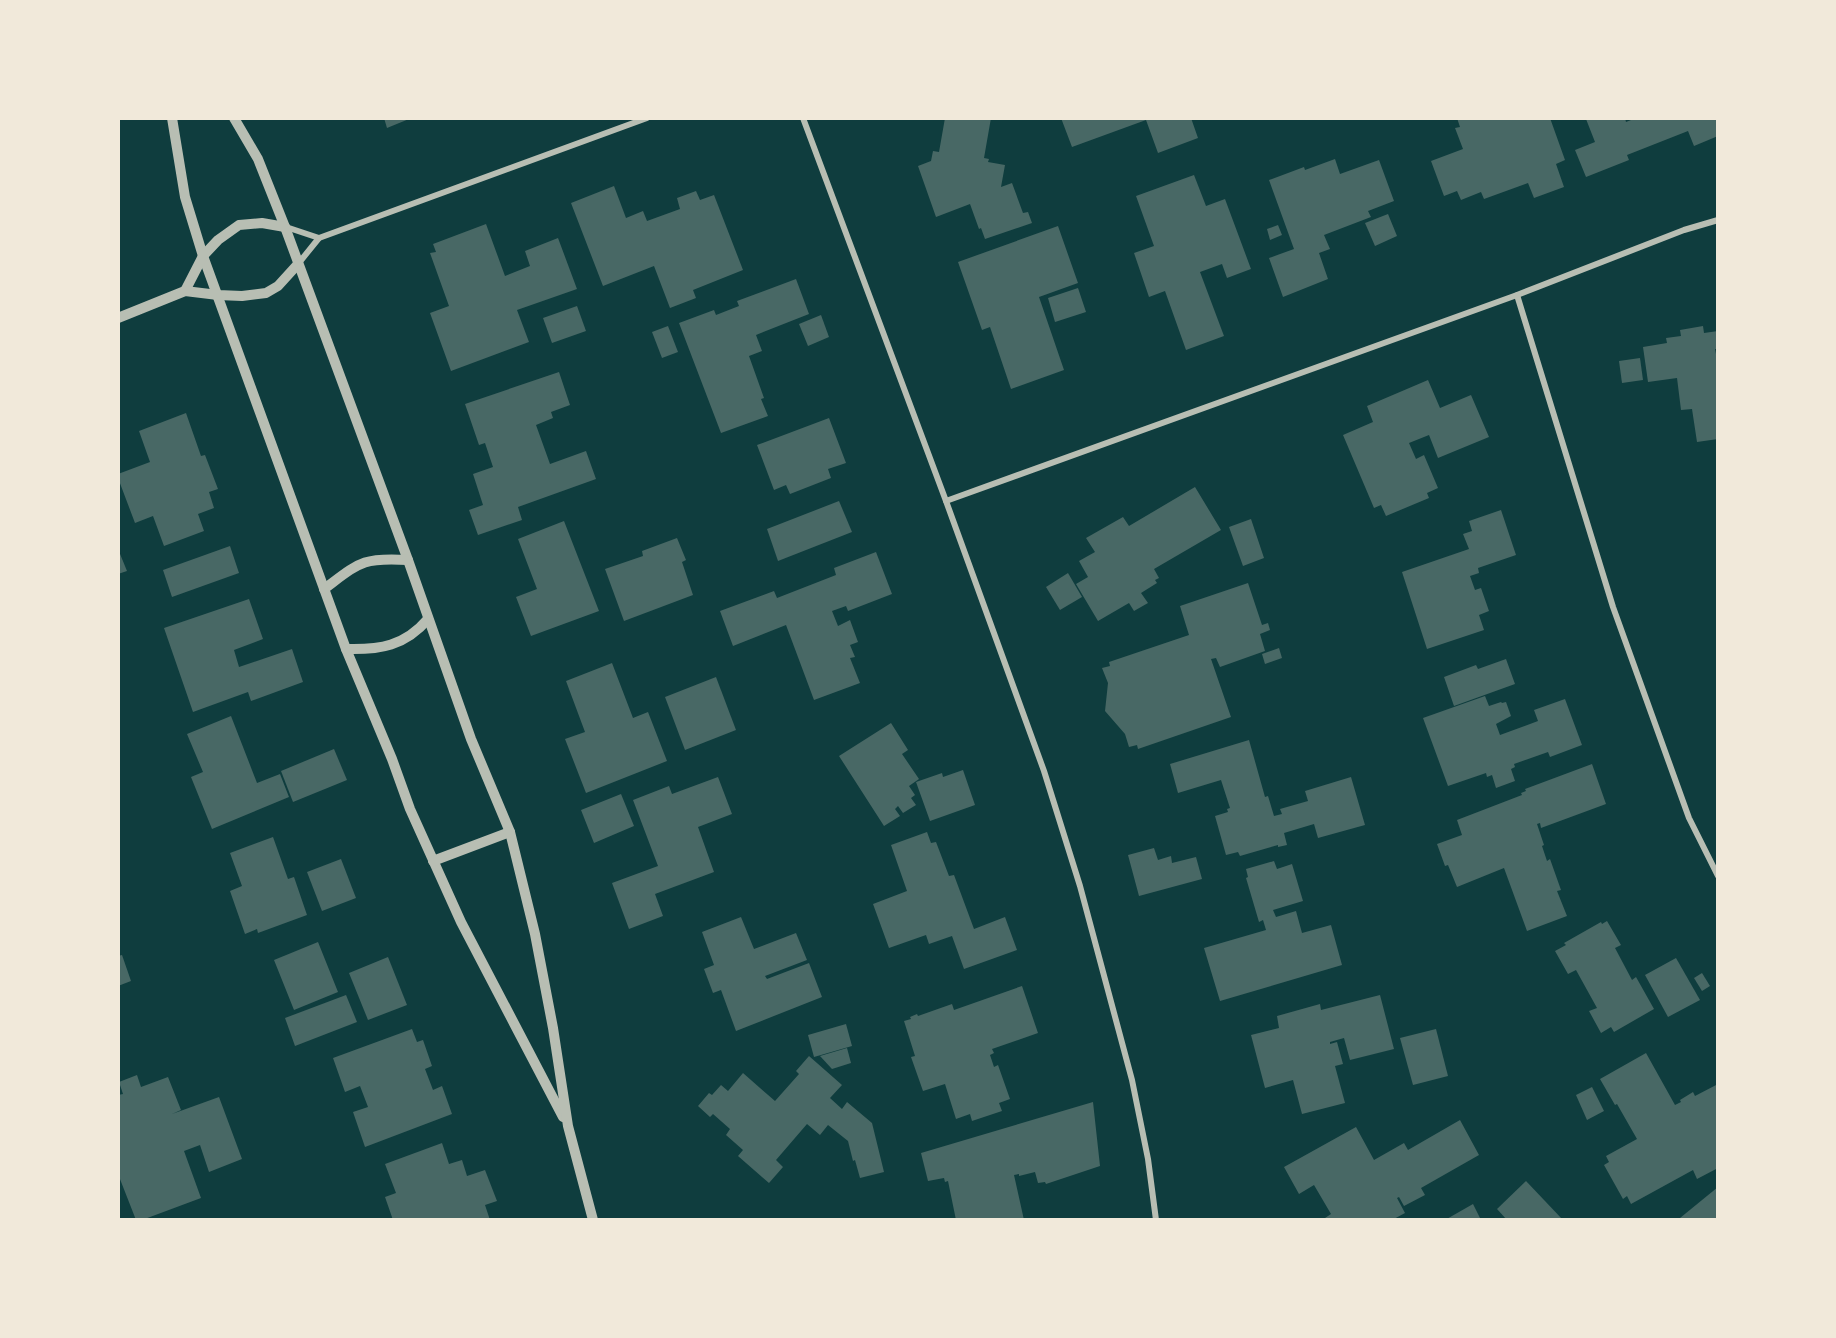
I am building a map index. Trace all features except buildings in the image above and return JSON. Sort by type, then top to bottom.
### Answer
[{"type":"street","points":[[172,118],[185,197],[203,256],[346,649],[433,861],[461,922],[568,1126]]},
{"type":"street","points":[[234,118],[258,159],[285,227],[408,560],[471,739],[510,832],[535,934],[553,1028],[568,1126],[593,1220]]},
{"type":"street","points":[[118,318],[185,291],[243,296],[266,293],[278,286],[319,238],[647,118]]},
{"type":"street","points":[[802,118],[946,501],[1044,771],[1080,886],[1132,1080],[1148,1159],[1156,1220]]},
{"type":"street","points":[[946,501],[1517,295],[1718,219]]},
{"type":"street","points":[[185,291],[203,256],[218,240],[239,225],[262,223],[285,227],[319,238]]},
{"type":"street","points":[[1517,295],[1613,607],[1689,818],[1718,876]]},
{"type":"street","points":[[324,589],[353,567],[367,561],[381,558],[408,560]]},
{"type":"street","points":[[346,649],[390,646],[419,630],[428,619]]},
{"type":"street","points":[[433,861],[510,832]]}]
